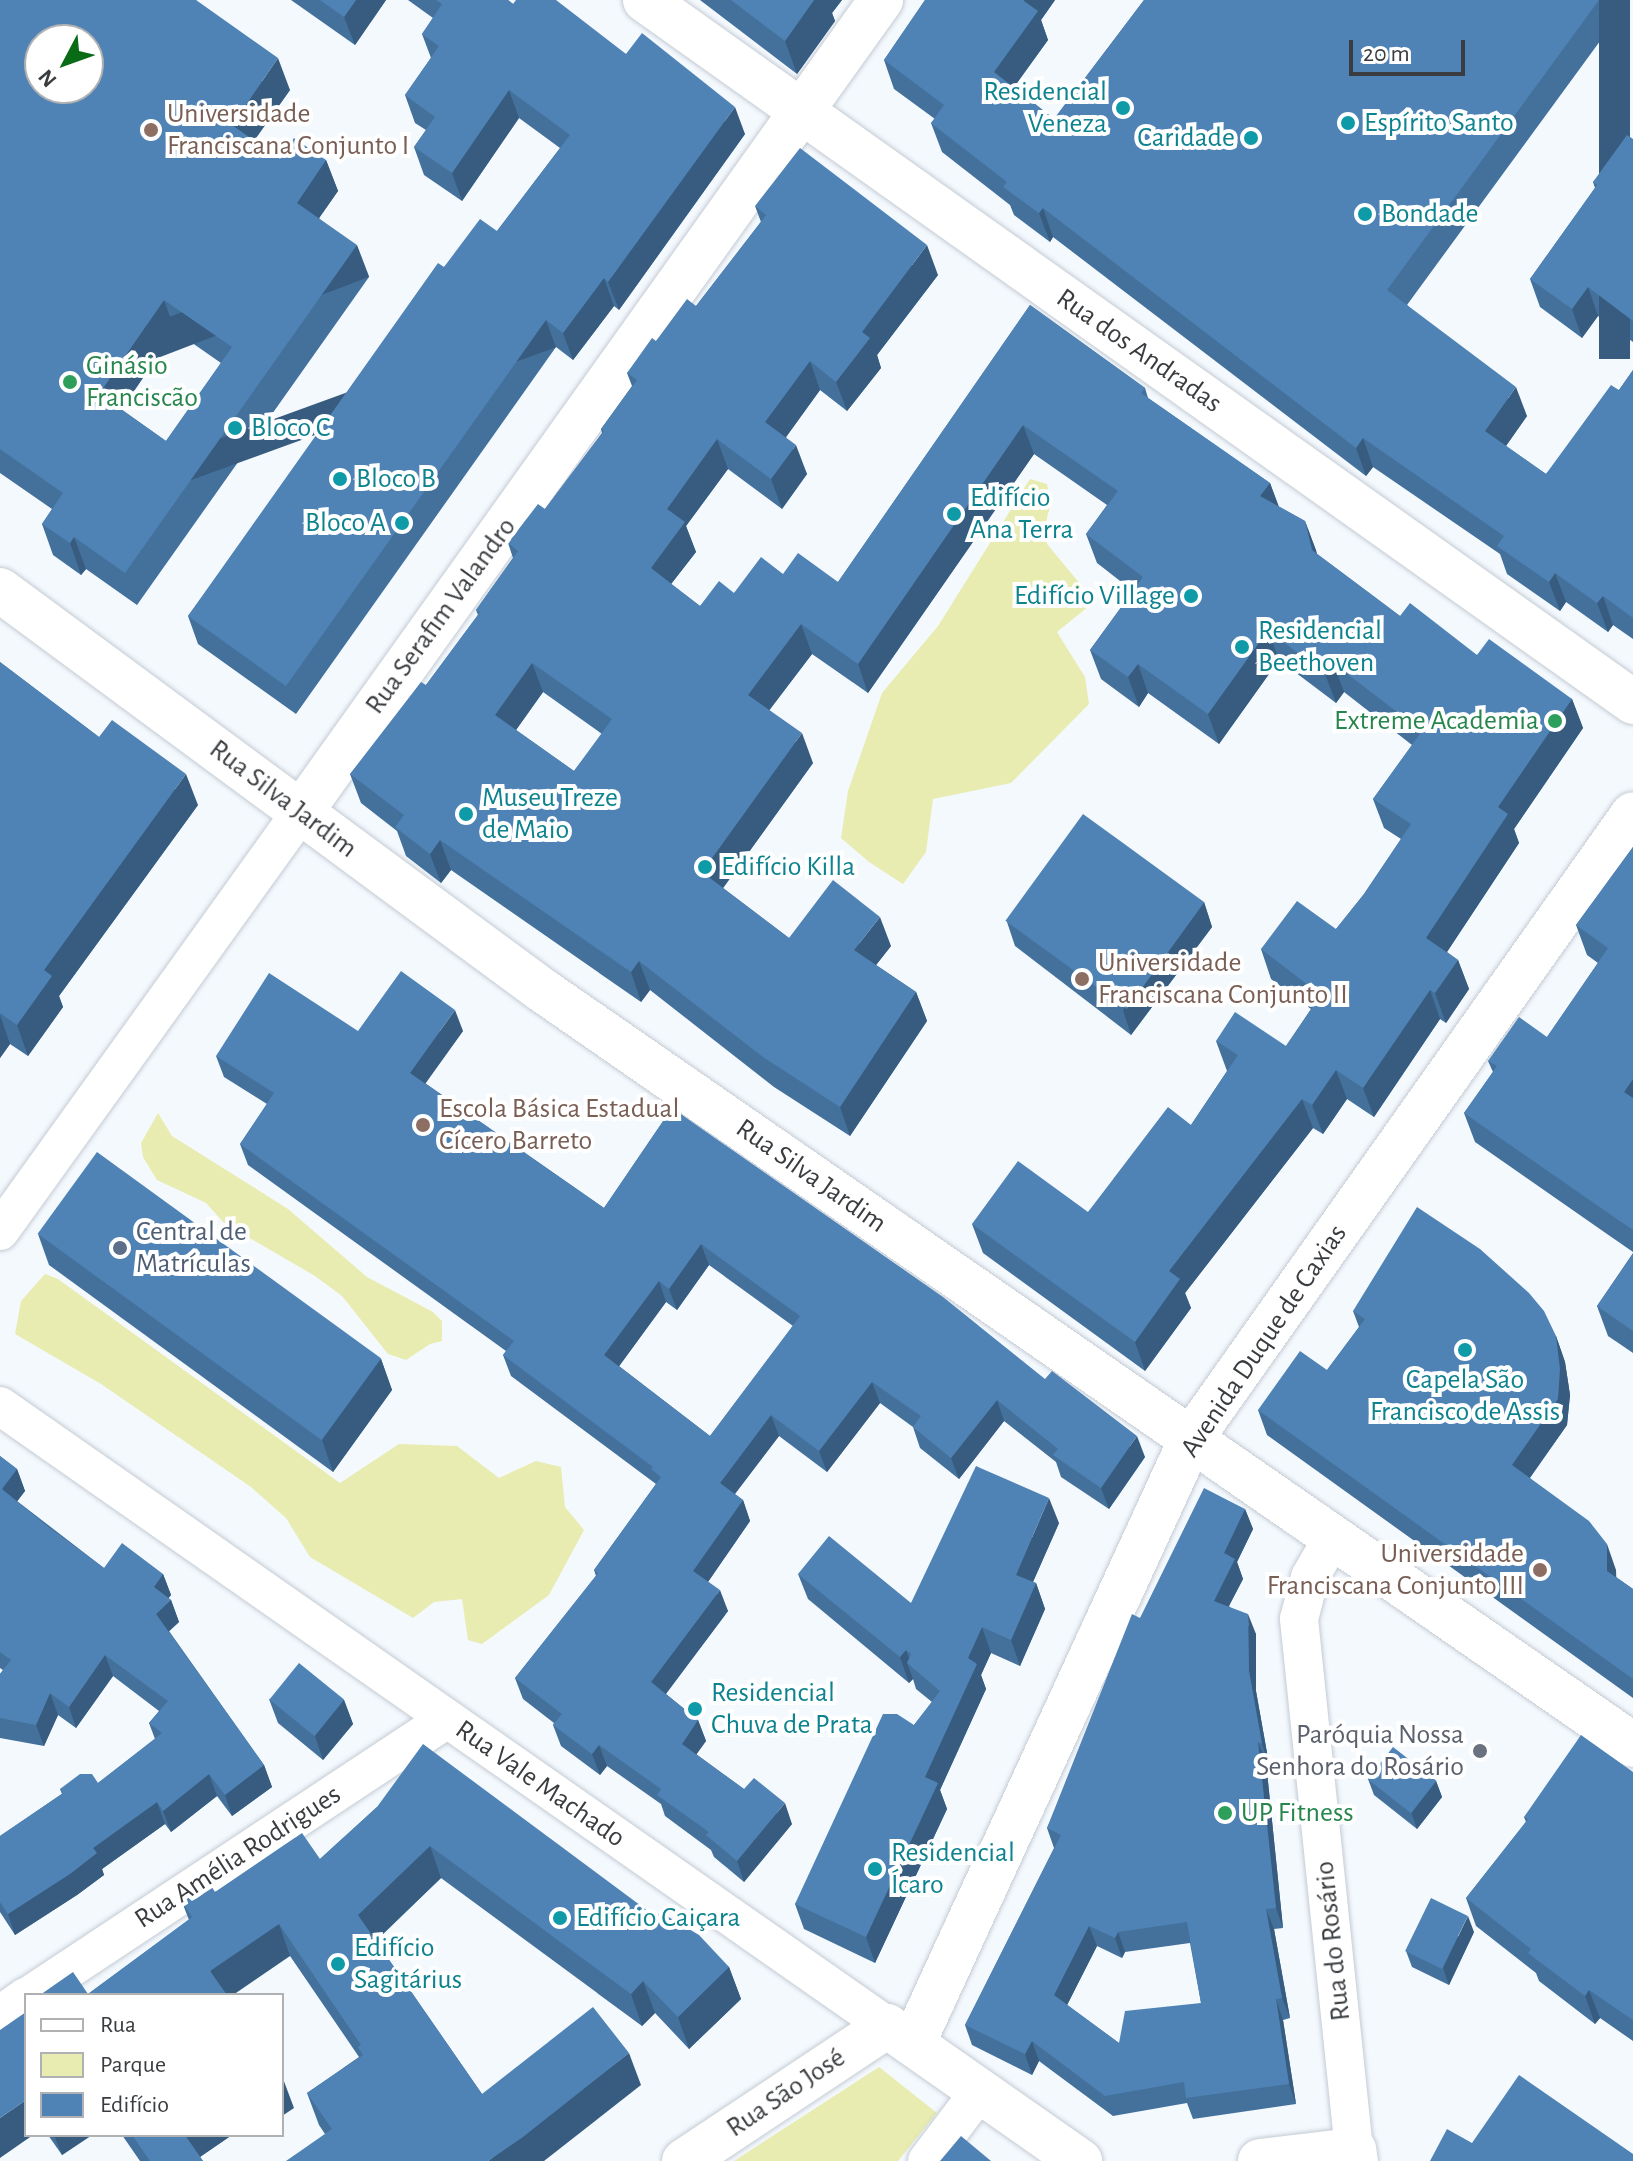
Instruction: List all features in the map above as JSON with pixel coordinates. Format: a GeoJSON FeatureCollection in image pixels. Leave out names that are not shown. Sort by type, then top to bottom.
{"type":"FeatureCollection","features":[{"type":"Feature","properties":{"kind":"street","name":"Rua dos Andradas"},"geometry":{"type":"LineString","coordinates":[[645,0],[1633,702]]}},
{"type":"Feature","properties":{"kind":"street","name":"Rua Serafim Valandro"},"geometry":{"type":"LineString","coordinates":[[0,1231],[881,0]]}},
{"type":"Feature","properties":{"kind":"street","name":"Rua Silva Jardim"},"geometry":{"type":"LineString","coordinates":[[0,590],[542,990],[1633,1745]]}},
{"type":"Feature","properties":{"kind":"street","name":"Avenida Duque de Caxias"},"geometry":{"type":"LineString","coordinates":[[900,2035],[1191,1439],[1633,814]]}},
{"type":"Feature","properties":{"kind":"street","name":"Rua Vale Machado"},"geometry":{"type":"LineString","coordinates":[[0,1406],[1080,2161]]}},
{"type":"Feature","properties":{"kind":"street","name":"Rua do Rosário"},"geometry":{"type":"LineString","coordinates":[[1333,1537],[1310,1577],[1299,1619],[1355,2155]]}},
{"type":"Feature","properties":{"kind":"street","name":"Rua Amélia Rodrigues"},"geometry":{"type":"LineString","coordinates":[[33,1993],[447,1719]]}},
{"type":"Feature","properties":{"kind":"street","name":"Rua Amélia Rodrigues"},"geometry":{"type":"LineString","coordinates":[[0,2015],[24,1999]]}},
{"type":"Feature","properties":{"kind":"street","name":"Rua São José"},"geometry":{"type":"LineString","coordinates":[[684,2161],[900,2035]]}},
{"type":"Feature","properties":{"kind":"street"},"geometry":{"type":"LineString","coordinates":[[927,2161],[980,2091]]}},
{"type":"Feature","properties":{"kind":"street"},"geometry":{"type":"LineString","coordinates":[[1260,2161],[1355,2155]]}},
{"type":"Feature","properties":{"kind":"green space"},"geometry":{"type":"Polygon","coordinates":[[[1030,479],[1047,484],[1051,504],[1047,517],[1047,544],[1081,585],[1089,606],[1057,632],[1085,677],[1089,704],[1011,783],[933,799],[926,852],[903,884],[869,862],[841,838],[848,791],[882,693],[938,626],[1030,479]]]}},
{"type":"Feature","properties":{"kind":"green space"},"geometry":{"type":"Polygon","coordinates":[[[158,1113],[172,1136],[288,1209],[367,1277],[433,1312],[442,1321],[442,1341],[430,1344],[406,1360],[388,1354],[342,1296],[315,1276],[224,1223],[206,1203],[157,1180],[143,1157],[141,1143],[158,1113]]]}},
{"type":"Feature","properties":{"kind":"green space"},"geometry":{"type":"Polygon","coordinates":[[[45,1274],[58,1279],[340,1483],[399,1444],[457,1446],[499,1478],[536,1461],[561,1467],[565,1507],[584,1530],[549,1595],[482,1644],[468,1640],[462,1599],[434,1602],[413,1618],[310,1557],[286,1518],[251,1487],[101,1384],[15,1334],[21,1301],[45,1274]]]}},
{"type":"Feature","properties":{"kind":"green space"},"geometry":{"type":"Polygon","coordinates":[[[879,2067],[937,2113],[898,2161],[734,2161],[879,2067]]]}},
{"type":"Feature","properties":{"kind":"building"},"geometry":{"type":"Polygon","coordinates":[[[0,0],[196,0],[278,58],[232,125],[280,159],[294,138],[326,160],[297,203],[357,245],[125,573],[74,537],[70,543],[42,524],[63,493],[0,449],[0,0]],[[164,300],[99,394],[166,441],[232,347],[164,300]]]}},
{"type":"Feature","properties":{"kind":"building"},"geometry":{"type":"Polygon","coordinates":[[[320,0],[356,0],[344,17],[320,0]]]}},
{"type":"Feature","properties":{"kind":"building"},"geometry":{"type":"Polygon","coordinates":[[[436,0],[508,0],[513,4],[516,0],[556,0],[626,54],[642,33],[735,107],[608,282],[604,278],[563,333],[546,320],[286,686],[188,616],[438,263],[444,267],[480,219],[497,231],[570,135],[509,90],[452,173],[414,147],[435,117],[405,95],[439,46],[422,34],[442,4],[436,0]]]}},
{"type":"Feature","properties":{"kind":"building"},"geometry":{"type":"Polygon","coordinates":[[[731,0],[814,0],[785,41],[731,0]]]}},
{"type":"Feature","properties":{"kind":"building"},"geometry":{"type":"Polygon","coordinates":[[[925,0],[1024,0],[1038,11],[994,72],[1054,119],[1144,0],[1599,0],[1387,290],[1516,387],[1485,431],[1546,474],[1611,385],[1619,390],[1633,370],[1633,618],[1603,596],[1597,603],[1555,573],[1549,582],[1497,546],[1504,536],[1363,438],[1356,448],[1043,208],[1039,213],[1003,187],[1007,182],[931,123],[944,105],[884,60],[925,0]]]}},
{"type":"Feature","properties":{"kind":"building"},"geometry":{"type":"Polygon","coordinates":[[[1627,135],[1633,139],[1633,321],[1588,287],[1572,309],[1530,279],[1597,185],[1593,182],[1627,135]]]}},
{"type":"Feature","properties":{"kind":"building"},"geometry":{"type":"Polygon","coordinates":[[[800,148],[927,245],[862,332],[870,338],[836,382],[810,361],[765,422],[796,445],[771,479],[717,439],[667,509],[685,522],[651,568],[700,606],[719,581],[734,593],[761,557],[783,574],[798,553],[838,582],[1030,305],[1145,388],[1141,393],[1270,483],[1260,496],[1305,521],[1312,550],[1400,616],[1410,603],[1477,655],[1489,639],[1572,699],[1498,807],[1508,814],[1426,938],[1458,960],[1435,993],[1430,990],[1363,1088],[1336,1070],[1312,1105],[1302,1099],[1169,1271],[1180,1279],[1135,1342],[972,1224],[1018,1161],[1088,1212],[1168,1107],[1191,1125],[1238,1055],[1216,1041],[1235,1012],[1286,1046],[1321,995],[1261,949],[1297,901],[1336,929],[1364,894],[1411,824],[1373,799],[1422,731],[1333,663],[1325,674],[1268,630],[1208,714],[1138,664],[1128,677],[1090,650],[1143,577],[1086,534],[1118,491],[1023,425],[858,664],[801,624],[748,695],[802,733],[702,872],[789,938],[833,880],[880,917],[854,950],[916,992],[840,1107],[763,1057],[639,961],[631,972],[440,840],[430,854],[395,827],[404,815],[350,774],[421,682],[426,685],[480,612],[476,610],[518,551],[508,543],[538,504],[545,509],[604,431],[601,429],[637,380],[627,373],[652,338],[656,341],[687,299],[696,306],[766,215],[755,206],[800,148]],[[532,663],[495,715],[574,771],[612,719],[532,663]]]}},
{"type":"Feature","properties":{"kind":"building"},"geometry":{"type":"Polygon","coordinates":[[[0,662],[99,737],[112,720],[186,774],[44,970],[52,976],[17,1025],[0,1013],[0,662]]]}},
{"type":"Feature","properties":{"kind":"building"},"geometry":{"type":"Polygon","coordinates":[[[1083,814],[1204,902],[1127,1009],[1005,921],[1083,814]]]}},
{"type":"Feature","properties":{"kind":"building"},"geometry":{"type":"Polygon","coordinates":[[[1633,847],[1633,1079],[1624,1092],[1633,1098],[1633,1230],[1464,1113],[1497,1066],[1488,1061],[1519,1017],[1547,1037],[1608,948],[1576,925],[1633,847]]]}},
{"type":"Feature","properties":{"kind":"building"},"geometry":{"type":"Polygon","coordinates":[[[401,971],[455,1010],[410,1073],[604,1208],[672,1108],[943,1297],[1045,1379],[1052,1371],[1137,1436],[1101,1488],[1053,1455],[1058,1449],[997,1400],[951,1458],[913,1427],[921,1416],[872,1382],[819,1451],[771,1415],[720,1483],[743,1500],[693,1571],[720,1590],[651,1682],[698,1720],[682,1744],[744,1789],[754,1778],[785,1803],[737,1861],[706,1835],[709,1832],[657,1795],[661,1789],[599,1745],[592,1754],[553,1725],[562,1714],[515,1678],[598,1573],[594,1570],[661,1477],[651,1469],[653,1467],[503,1355],[514,1341],[240,1144],[274,1093],[216,1056],[269,973],[358,1031],[401,971]],[[701,1244],[669,1289],[659,1281],[604,1355],[710,1436],[800,1316],[701,1244]]]}},
{"type":"Feature","properties":{"kind":"building"},"geometry":{"type":"Polygon","coordinates":[[[97,1152],[381,1358],[322,1440],[38,1234],[97,1152]]]}},
{"type":"Feature","properties":{"kind":"building","name":"Universidade Franciscana Conjunto III"},"geometry":{"type":"Polygon","coordinates":[[[1417,1207],[1480,1249],[1529,1293],[1544,1311],[1556,1336],[1560,1369],[1558,1399],[1512,1465],[1589,1521],[1607,1544],[1607,1571],[1633,1589],[1633,1679],[1258,1410],[1300,1351],[1327,1370],[1365,1319],[1353,1311],[1417,1207]]]}},
{"type":"Feature","properties":{"kind":"building"},"geometry":{"type":"Polygon","coordinates":[[[1633,1254],[1633,1331],[1597,1306],[1633,1254]]]}},
{"type":"Feature","properties":{"kind":"building"},"geometry":{"type":"Polygon","coordinates":[[[0,1456],[17,1469],[2,1489],[104,1568],[122,1543],[163,1574],[154,1587],[171,1600],[156,1614],[264,1765],[225,1795],[209,1774],[163,1811],[157,1802],[93,1848],[97,1853],[70,1874],[8,1914],[0,1902],[0,1836],[63,1793],[60,1789],[80,1774],[92,1774],[98,1783],[162,1733],[149,1723],[168,1701],[105,1655],[69,1707],[50,1693],[36,1725],[0,1718],[0,1674],[11,1660],[0,1652],[0,1456]]]}},
{"type":"Feature","properties":{"kind":"building"},"geometry":{"type":"Polygon","coordinates":[[[976,1466],[1049,1498],[1016,1575],[1036,1583],[1011,1640],[982,1627],[968,1658],[977,1664],[925,1777],[938,1783],[866,1937],[795,1904],[883,1714],[897,1714],[914,1725],[940,1691],[907,1663],[911,1654],[906,1650],[900,1657],[798,1574],[829,1536],[911,1603],[976,1466]]]}},
{"type":"Feature","properties":{"kind":"building"},"geometry":{"type":"Polygon","coordinates":[[[1204,1488],[1245,1509],[1224,1553],[1235,1559],[1214,1601],[1248,1614],[1249,1671],[1262,1744],[1258,1742],[1276,1908],[1266,1909],[1282,1998],[1276,1999],[1289,2084],[1186,2098],[1184,2082],[1105,2096],[1032,2041],[1025,2054],[965,2025],[1061,1835],[1047,1828],[1132,1614],[1140,1618],[1204,1488]],[[1187,1922],[1118,1932],[1115,1938],[1089,1926],[1054,1995],[1119,2043],[1125,2011],[1201,2003],[1187,1922]]]}},
{"type":"Feature","properties":{"kind":"building"},"geometry":{"type":"Polygon","coordinates":[[[299,1663],[344,1700],[314,1736],[269,1700],[299,1663]]]}},
{"type":"Feature","properties":{"kind":"building"},"geometry":{"type":"Polygon","coordinates":[[[1581,1735],[1633,1772],[1633,2020],[1589,1990],[1585,1996],[1528,1953],[1531,1949],[1466,1898],[1528,1819],[1524,1817],[1581,1735]]]}},
{"type":"Feature","properties":{"kind":"building"},"geometry":{"type":"Polygon","coordinates":[[[423,1744],[656,1917],[660,1912],[699,1935],[729,1967],[678,2017],[643,1981],[631,1994],[430,1846],[358,1915],[482,2094],[593,2007],[629,2053],[488,2161],[286,2161],[332,2129],[307,2093],[363,2055],[358,2047],[361,2045],[279,1924],[210,1971],[226,1993],[89,1993],[192,1917],[182,1902],[210,1884],[215,1892],[302,1833],[320,1859],[377,1807],[423,1744]]]}},
{"type":"Feature","properties":{"kind":"building"},"geometry":{"type":"Polygon","coordinates":[[[1393,1747],[1436,1781],[1411,1813],[1368,1779],[1393,1747]]]}},
{"type":"Feature","properties":{"kind":"building"},"geometry":{"type":"Polygon","coordinates":[[[1431,1898],[1468,1916],[1442,1969],[1405,1951],[1431,1898]]]}},
{"type":"Feature","properties":{"kind":"building"},"geometry":{"type":"Polygon","coordinates":[[[73,1972],[87,1993],[43,1993],[73,1972]]]}},
{"type":"Feature","properties":{"kind":"building"},"geometry":{"type":"Polygon","coordinates":[[[24,2013],[24,2101],[0,2118],[0,2030],[24,2013]]]}},
{"type":"Feature","properties":{"kind":"building"},"geometry":{"type":"Polygon","coordinates":[[[1519,2075],[1633,2154],[1633,2161],[1430,2161],[1447,2129],[1472,2143],[1519,2075]]]}},
{"type":"Feature","properties":{"kind":"building"},"geometry":{"type":"Polygon","coordinates":[[[961,2136],[991,2161],[940,2161],[961,2136]]]}},
{"type":"Feature","properties":{"kind":"building"},"geometry":{"type":"Polygon","coordinates":[[[133,2137],[186,2137],[203,2161],[150,2161],[133,2137]]]}},
{"type":"Feature","properties":{"kind":"place","name":"Residencial Veneza"},"geometry":{"type":"Point","coordinates":[1123,108]}},
{"type":"Feature","properties":{"kind":"place","name":"Espírito Santo"},"geometry":{"type":"Point","coordinates":[1348,123]}},
{"type":"Feature","properties":{"kind":"place","name":"Universidade Franciscana Conjunto I"},"geometry":{"type":"Point","coordinates":[151,130]}},
{"type":"Feature","properties":{"kind":"place","name":"Caridade"},"geometry":{"type":"Point","coordinates":[1251,138]}},
{"type":"Feature","properties":{"kind":"place","name":"Bondade"},"geometry":{"type":"Point","coordinates":[1365,214]}},
{"type":"Feature","properties":{"kind":"place","name":"Ginásio Franciscão"},"geometry":{"type":"Point","coordinates":[70,382]}},
{"type":"Feature","properties":{"kind":"place","name":"Bloco C"},"geometry":{"type":"Point","coordinates":[235,428]}},
{"type":"Feature","properties":{"kind":"place","name":"Bloco B"},"geometry":{"type":"Point","coordinates":[340,479]}},
{"type":"Feature","properties":{"kind":"place","name":"Edifício Ana Terra"},"geometry":{"type":"Point","coordinates":[954,514]}},
{"type":"Feature","properties":{"kind":"place","name":"Bloco A"},"geometry":{"type":"Point","coordinates":[402,523]}},
{"type":"Feature","properties":{"kind":"place","name":"Edifício Village"},"geometry":{"type":"Point","coordinates":[1191,596]}},
{"type":"Feature","properties":{"kind":"place","name":"Residencial Beethoven"},"geometry":{"type":"Point","coordinates":[1242,647]}},
{"type":"Feature","properties":{"kind":"place","name":"Extreme Academia"},"geometry":{"type":"Point","coordinates":[1555,721]}},
{"type":"Feature","properties":{"kind":"place","name":"Museu Treze de Maio"},"geometry":{"type":"Point","coordinates":[466,814]}},
{"type":"Feature","properties":{"kind":"place","name":"Edifício Killa"},"geometry":{"type":"Point","coordinates":[705,867]}},
{"type":"Feature","properties":{"kind":"place","name":"Universidade Franciscana Conjunto II"},"geometry":{"type":"Point","coordinates":[1082,979]}},
{"type":"Feature","properties":{"kind":"place","name":"Escola Básica Estadual Cícero Barreto"},"geometry":{"type":"Point","coordinates":[423,1125]}},
{"type":"Feature","properties":{"kind":"place","name":"Central de Matrículas"},"geometry":{"type":"Point","coordinates":[120,1248]}},
{"type":"Feature","properties":{"kind":"place","name":"Capela São Francisco de Assis"},"geometry":{"type":"Point","coordinates":[1465,1350]}},
{"type":"Feature","properties":{"kind":"place","name":"Universidade Franciscana Conjunto III"},"geometry":{"type":"Point","coordinates":[1540,1570]}},
{"type":"Feature","properties":{"kind":"place","name":"Residencial Chuva de Prata"},"geometry":{"type":"Point","coordinates":[695,1709]}},
{"type":"Feature","properties":{"kind":"place","name":"Paróquia Nossa Senhora do Rosário"},"geometry":{"type":"Point","coordinates":[1480,1751]}},
{"type":"Feature","properties":{"kind":"place","name":"UP Fitness"},"geometry":{"type":"Point","coordinates":[1225,1813]}},
{"type":"Feature","properties":{"kind":"place","name":"Residencial Ícaro"},"geometry":{"type":"Point","coordinates":[875,1869]}},
{"type":"Feature","properties":{"kind":"place","name":"Edifício Caiçara"},"geometry":{"type":"Point","coordinates":[560,1918]}},
{"type":"Feature","properties":{"kind":"place","name":"Edifício Sagitárius"},"geometry":{"type":"Point","coordinates":[338,1964]}}]}
